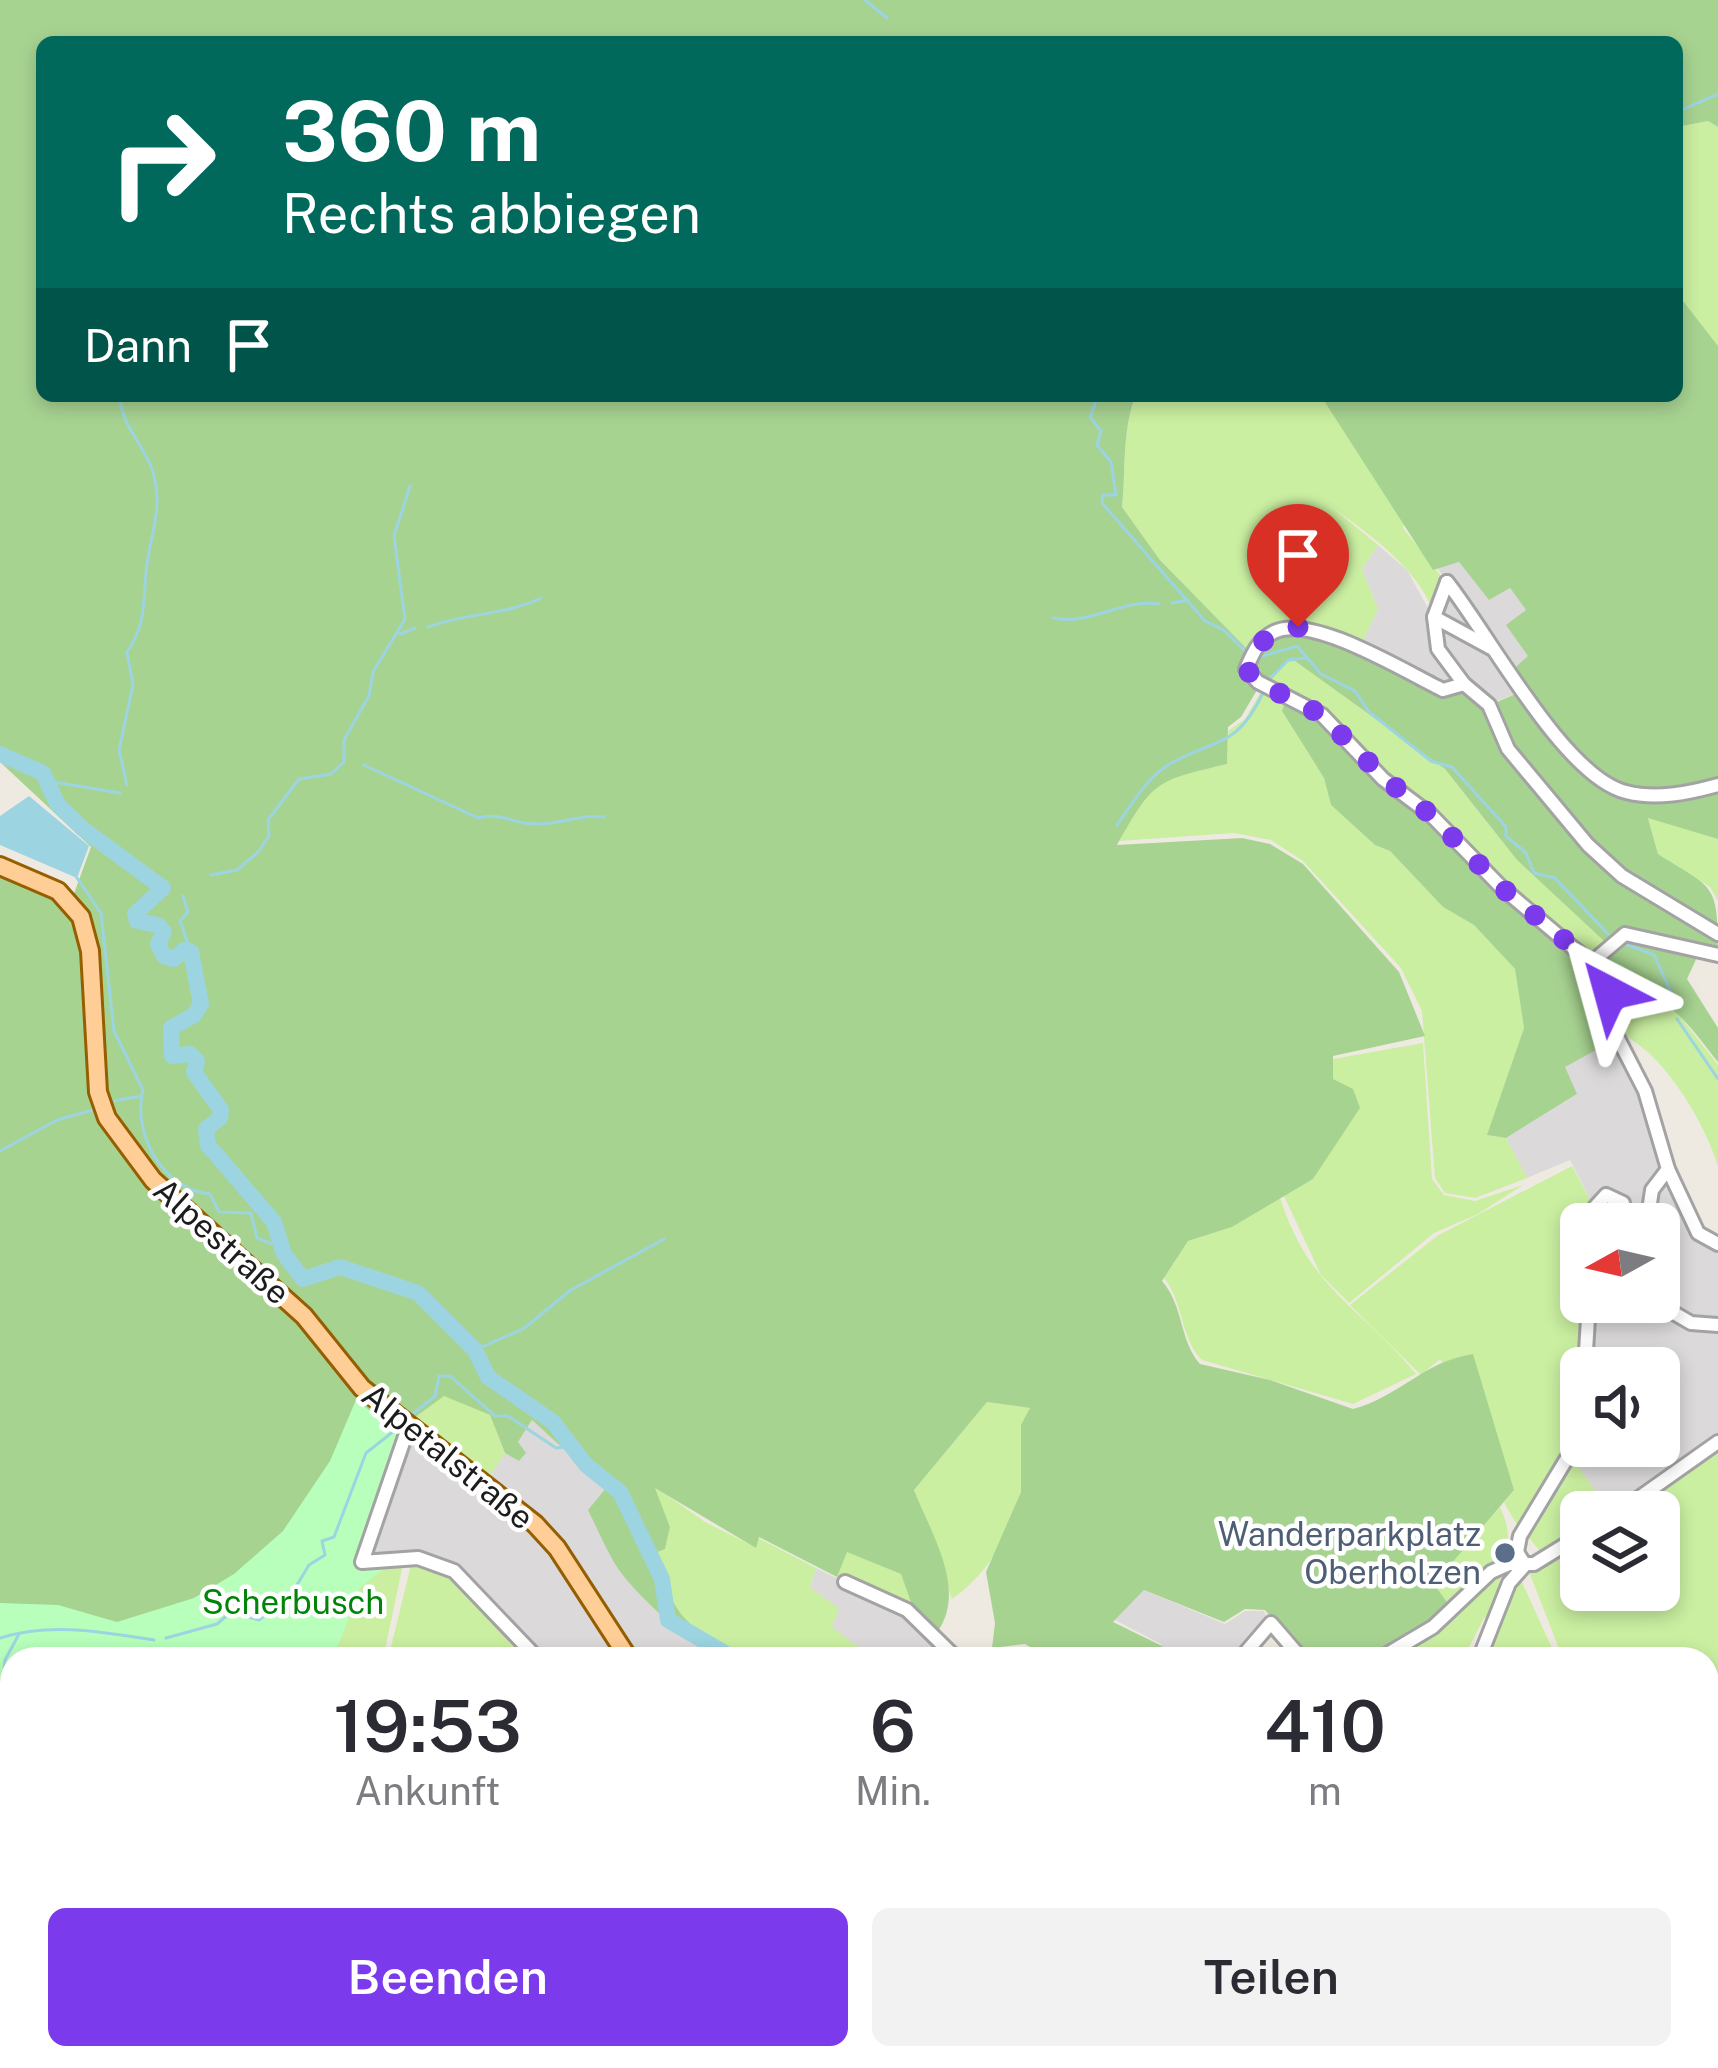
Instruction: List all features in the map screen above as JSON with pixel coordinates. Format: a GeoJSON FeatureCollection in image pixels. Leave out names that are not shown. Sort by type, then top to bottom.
{"type":"FeatureCollection","features":[{"type":"Feature","properties":{"kind":"main road","name":"Alpestraße"},"geometry":{"type":"LineString","coordinates":[[0,866],[58,891],[82,917],[90,952],[98,1092],[107,1118],[153,1180],[304,1316]]}},
{"type":"Feature","properties":{"kind":"main road","name":"Alpetalstraße"},"geometry":{"type":"LineString","coordinates":[[304,1316],[351,1376],[408,1428],[535,1524],[557,1549],[621,1647]]}},
{"type":"Feature","properties":{"kind":"street"},"geometry":{"type":"LineString","coordinates":[[1718,785],[1654,796],[1622,792],[1560,742],[1447,582],[1434,617],[1438,649],[1462,687],[1489,705],[1508,749],[1588,845],[1649,894],[1718,934]]}},
{"type":"Feature","properties":{"kind":"street"},"geometry":{"type":"LineString","coordinates":[[1434,617],[1492,648]]}},
{"type":"Feature","properties":{"kind":"street"},"geometry":{"type":"LineString","coordinates":[[1462,687],[1443,690],[1341,640],[1298,627],[1277,629],[1258,643],[1246,669],[1258,682],[1322,715],[1501,887],[1591,962],[1610,993],[1607,1017],[1645,1091],[1668,1169],[1698,1233],[1718,1244]]}},
{"type":"Feature","properties":{"kind":"street"},"geometry":{"type":"LineString","coordinates":[[1591,962],[1625,934],[1718,955]]}},
{"type":"Feature","properties":{"kind":"street"},"geometry":{"type":"LineString","coordinates":[[1650,1203],[1652,1190],[1668,1169]]}},
{"type":"Feature","properties":{"kind":"street"},"geometry":{"type":"LineString","coordinates":[[1680,1317],[1691,1323],[1718,1325]]}},
{"type":"Feature","properties":{"kind":"street"},"geometry":{"type":"LineString","coordinates":[[408,1428],[362,1562],[418,1558],[454,1571],[527,1647]]}},
{"type":"Feature","properties":{"kind":"street"},"geometry":{"type":"LineString","coordinates":[[1649,1491],[1718,1442]]}},
{"type":"Feature","properties":{"kind":"street"},"geometry":{"type":"LineString","coordinates":[[1525,1565],[1517,1552],[1520,1536],[1562,1467]]}},
{"type":"Feature","properties":{"kind":"street"},"geometry":{"type":"LineString","coordinates":[[1484,1647],[1509,1583],[1525,1565],[1560,1546]]}},
{"type":"Feature","properties":{"kind":"street"},"geometry":{"type":"LineString","coordinates":[[1399,1647],[1433,1627],[1491,1572],[1509,1564],[1525,1565]]}},
{"type":"Feature","properties":{"kind":"street"},"geometry":{"type":"LineString","coordinates":[[845,1582],[907,1610],[945,1647]]}},
{"type":"Feature","properties":{"kind":"street"},"geometry":{"type":"LineString","coordinates":[[1247,1647],[1271,1623],[1292,1647]]}},
{"type":"Feature","properties":{"kind":"shaded area"},"geometry":{"type":"Polygon","coordinates":[[[1378,545],[1407,570],[1434,619],[1448,582],[1437,568],[1459,562],[1489,599],[1510,588],[1527,611],[1528,657],[1509,672],[1523,691],[1489,704],[1461,679],[1451,688],[1360,647],[1378,609],[1362,569],[1378,545]]]}},
{"type":"Feature","properties":{"kind":"shaded area"},"geometry":{"type":"Polygon","coordinates":[[[1616,1039],[1697,1236],[1718,1247],[1718,1440],[1680,1465],[1680,1347],[1588,1347],[1590,1323],[1680,1323],[1680,1203],[1592,1203],[1570,1160],[1527,1178],[1506,1138],[1576,1095],[1564,1067],[1616,1039]]]}},
{"type":"Feature","properties":{"kind":"shaded area"},"geometry":{"type":"Polygon","coordinates":[[[532,1420],[607,1489],[699,1647],[528,1647],[435,1559],[366,1562],[408,1433],[483,1487],[505,1453],[519,1460],[525,1453],[518,1442],[532,1420]]]}},
{"type":"Feature","properties":{"kind":"shaded area"},"geometry":{"type":"Polygon","coordinates":[[[1578,1467],[1678,1467],[1642,1491],[1595,1491],[1578,1467]]]}},
{"type":"Feature","properties":{"kind":"shaded area"},"geometry":{"type":"Polygon","coordinates":[[[816,1568],[906,1612],[942,1647],[858,1647],[831,1627],[810,1589],[816,1568]]]}},
{"type":"Feature","properties":{"kind":"shaded area"},"geometry":{"type":"Polygon","coordinates":[[[1144,1590],[1225,1624],[1245,1611],[1264,1611],[1269,1623],[1256,1633],[1264,1647],[1161,1647],[1115,1620],[1144,1590]]]}},
{"type":"Feature","properties":{"kind":"green space"},"geometry":{"type":"Polygon","coordinates":[[[0,0],[1718,0],[1718,127],[1708,121],[1683,126],[1683,36],[36,36],[36,402],[1133,402],[1122,507],[1160,560],[1251,653],[1244,669],[1260,685],[1241,717],[1228,727],[1227,764],[1159,786],[1117,845],[1242,838],[1270,844],[1303,864],[1399,972],[1425,1036],[1333,1056],[1333,1079],[1353,1089],[1360,1108],[1313,1179],[1232,1227],[1188,1241],[1162,1281],[1200,1364],[1270,1380],[1353,1409],[1440,1364],[1473,1354],[1514,1490],[1434,1584],[1451,1608],[1393,1647],[1294,1647],[1265,1610],[1245,1609],[1224,1622],[1144,1590],[1113,1622],[1162,1647],[992,1647],[995,1623],[986,1572],[1021,1492],[1021,1425],[1030,1408],[987,1402],[914,1490],[948,1579],[946,1614],[938,1631],[914,1611],[901,1574],[847,1552],[837,1577],[759,1537],[756,1548],[655,1488],[670,1527],[665,1549],[655,1553],[675,1605],[722,1647],[705,1647],[657,1611],[619,1570],[588,1510],[606,1488],[532,1420],[518,1442],[526,1453],[519,1461],[505,1453],[490,1415],[444,1396],[407,1423],[154,1178],[109,1118],[102,1093],[94,951],[72,899],[91,847],[0,762],[0,0]]]}},
{"type":"Feature","properties":{"kind":"green space"},"geometry":{"type":"Polygon","coordinates":[[[1708,121],[1718,127],[1718,346],[1683,301],[1683,126],[1708,121]]]}},
{"type":"Feature","properties":{"kind":"green space"},"geometry":{"type":"Polygon","coordinates":[[[1683,301],[1718,346],[1718,839],[1648,818],[1658,854],[1701,882],[1714,899],[1718,950],[1625,933],[1605,942],[1517,860],[1445,769],[1295,661],[1286,662],[1264,682],[1248,669],[1269,641],[1294,632],[1321,635],[1442,691],[1470,692],[1487,706],[1523,691],[1511,671],[1528,656],[1506,625],[1526,610],[1510,588],[1489,600],[1459,562],[1433,570],[1325,402],[1683,402],[1683,301]]]}},
{"type":"Feature","properties":{"kind":"green space"},"geometry":{"type":"Polygon","coordinates":[[[1134,402],[1325,402],[1405,520],[1403,528],[1445,581],[1434,612],[1402,565],[1374,538],[1327,503],[1378,545],[1362,569],[1378,609],[1360,647],[1251,653],[1160,560],[1122,507],[1134,402]]]}},
{"type":"Feature","properties":{"kind":"green space"},"geometry":{"type":"Polygon","coordinates":[[[1295,661],[1445,769],[1517,860],[1605,942],[1590,956],[1264,682],[1286,662],[1295,661]]]}},
{"type":"Feature","properties":{"kind":"green space"},"geometry":{"type":"Polygon","coordinates":[[[1263,688],[1287,695],[1282,711],[1324,778],[1331,805],[1375,845],[1390,851],[1443,907],[1474,925],[1515,969],[1524,1028],[1488,1135],[1506,1138],[1527,1178],[1475,1198],[1445,1193],[1435,1178],[1422,1011],[1401,968],[1303,861],[1271,840],[1234,833],[1119,841],[1160,785],[1227,764],[1228,731],[1245,719],[1263,688]]]}},
{"type":"Feature","properties":{"kind":"green space"},"geometry":{"type":"Polygon","coordinates":[[[1287,695],[1307,705],[1589,964],[1607,993],[1616,1039],[1565,1067],[1577,1094],[1506,1138],[1487,1135],[1524,1028],[1515,969],[1474,925],[1443,907],[1390,851],[1375,845],[1331,805],[1324,778],[1282,711],[1287,695]]]}},
{"type":"Feature","properties":{"kind":"green space"},"geometry":{"type":"Polygon","coordinates":[[[1648,817],[1718,839],[1718,901],[1710,887],[1658,854],[1648,817]]]}},
{"type":"Feature","properties":{"kind":"green space"},"geometry":{"type":"Polygon","coordinates":[[[0,869],[40,884],[79,918],[104,1122],[402,1430],[376,1517],[292,1610],[0,1631],[0,869]]]}},
{"type":"Feature","properties":{"kind":"green space"},"geometry":{"type":"Polygon","coordinates":[[[1626,937],[1698,955],[1687,979],[1718,1028],[1718,1062],[1685,1021],[1659,1000],[1628,989],[1610,990],[1593,962],[1626,937]]]}},
{"type":"Feature","properties":{"kind":"green space"},"geometry":{"type":"Polygon","coordinates":[[[1626,991],[1673,1007],[1718,1065],[1718,1166],[1675,1084],[1618,1027],[1611,996],[1626,991]]]}},
{"type":"Feature","properties":{"kind":"green space"},"geometry":{"type":"Polygon","coordinates":[[[1423,1043],[1432,1179],[1444,1195],[1475,1201],[1523,1185],[1478,1214],[1434,1233],[1349,1303],[1321,1275],[1284,1196],[1313,1179],[1333,1059],[1423,1043]]]}},
{"type":"Feature","properties":{"kind":"green space"},"geometry":{"type":"Polygon","coordinates":[[[1572,1166],[1592,1203],[1560,1203],[1560,1323],[1586,1323],[1585,1347],[1560,1347],[1560,1459],[1518,1526],[1504,1503],[1514,1490],[1440,1359],[1421,1375],[1350,1305],[1437,1236],[1572,1166]]]}},
{"type":"Feature","properties":{"kind":"green space"},"geometry":{"type":"Polygon","coordinates":[[[1280,1198],[1292,1229],[1321,1276],[1416,1374],[1353,1404],[1202,1360],[1195,1351],[1164,1278],[1188,1241],[1232,1227],[1280,1198]]]}},
{"type":"Feature","properties":{"kind":"green space"},"geometry":{"type":"Polygon","coordinates":[[[443,1395],[490,1415],[505,1453],[486,1482],[407,1423],[443,1395]]]}},
{"type":"Feature","properties":{"kind":"green space","name":"Scherbusch"},"geometry":{"type":"Polygon","coordinates":[[[356,1400],[398,1432],[361,1551],[373,1568],[390,1563],[360,1588],[338,1647],[0,1647],[0,1603],[58,1605],[117,1622],[194,1598],[234,1574],[283,1531],[330,1461],[356,1400]]]}},
{"type":"Feature","properties":{"kind":"green space"},"geometry":{"type":"Polygon","coordinates":[[[987,1402],[1031,1408],[1022,1439],[1021,1490],[997,1552],[952,1599],[914,1490],[987,1402]]]}},
{"type":"Feature","properties":{"kind":"green space"},"geometry":{"type":"Polygon","coordinates":[[[1718,1448],[1718,1647],[1558,1647],[1528,1569],[1560,1550],[1560,1611],[1680,1611],[1680,1491],[1654,1491],[1718,1448]]]}},
{"type":"Feature","properties":{"kind":"green space"},"geometry":{"type":"Polygon","coordinates":[[[1566,1467],[1578,1467],[1595,1491],[1560,1491],[1560,1543],[1542,1554],[1525,1533],[1566,1467]]]}},
{"type":"Feature","properties":{"kind":"green space"},"geometry":{"type":"Polygon","coordinates":[[[654,1486],[705,1522],[755,1547],[758,1538],[816,1568],[810,1588],[839,1608],[832,1627],[858,1647],[719,1647],[706,1640],[686,1621],[669,1593],[655,1553],[665,1549],[670,1527],[654,1486]]]}},
{"type":"Feature","properties":{"kind":"green space"},"geometry":{"type":"Polygon","coordinates":[[[1500,1507],[1507,1525],[1505,1552],[1489,1574],[1451,1608],[1433,1584],[1500,1507]]]}},
{"type":"Feature","properties":{"kind":"green space"},"geometry":{"type":"Polygon","coordinates":[[[847,1551],[901,1574],[914,1611],[837,1577],[847,1551]]]}},
{"type":"Feature","properties":{"kind":"green space"},"geometry":{"type":"Polygon","coordinates":[[[412,1561],[451,1573],[523,1647],[391,1647],[412,1561]]]}},
{"type":"Feature","properties":{"kind":"green space"},"geometry":{"type":"Polygon","coordinates":[[[391,1562],[402,1569],[386,1647],[332,1647],[348,1601],[376,1569],[391,1562]]]}},
{"type":"Feature","properties":{"kind":"green space"},"geometry":{"type":"Polygon","coordinates":[[[1502,1572],[1489,1619],[1484,1618],[1469,1647],[1402,1647],[1502,1572]]]}},
{"type":"Feature","properties":{"kind":"green space"},"geometry":{"type":"Polygon","coordinates":[[[1520,1578],[1552,1647],[1488,1647],[1511,1585],[1520,1578]]]}},
{"type":"Feature","properties":{"kind":"water"},"geometry":{"type":"Polygon","coordinates":[[[29,796],[89,846],[77,878],[0,845],[0,816],[29,796]]]}},
{"type":"Feature","properties":{"kind":"waterway"},"geometry":{"type":"LineString","coordinates":[[865,0],[887,18]]}},
{"type":"Feature","properties":{"kind":"waterway"},"geometry":{"type":"LineString","coordinates":[[1683,109],[1718,94]]}},
{"type":"Feature","properties":{"kind":"waterway"},"geometry":{"type":"LineString","coordinates":[[121,402],[153,472],[157,499],[142,614],[127,652],[133,685],[119,750],[127,785]]}},
{"type":"Feature","properties":{"kind":"waterway"},"geometry":{"type":"LineString","coordinates":[[1096,402],[1090,417],[1101,431],[1097,445],[1111,462],[1116,495],[1103,495],[1102,503],[1205,621],[1224,630],[1246,652]]}},
{"type":"Feature","properties":{"kind":"waterway"},"geometry":{"type":"LineString","coordinates":[[211,875],[237,870],[258,852],[269,836],[268,820],[299,779],[331,774],[344,762],[344,740],[369,696],[373,672],[405,619],[394,536],[410,486]]}},
{"type":"Feature","properties":{"kind":"waterway"},"geometry":{"type":"LineString","coordinates":[[428,627],[541,598]]}},
{"type":"Feature","properties":{"kind":"waterway"},"geometry":{"type":"LineString","coordinates":[[1172,603],[1188,600]]}},
{"type":"Feature","properties":{"kind":"waterway"},"geometry":{"type":"LineString","coordinates":[[1053,618],[1159,604]]}},
{"type":"Feature","properties":{"kind":"waterway"},"geometry":{"type":"LineString","coordinates":[[400,634],[415,628]]}},
{"type":"Feature","properties":{"kind":"waterway"},"geometry":{"type":"LineString","coordinates":[[1259,657],[1297,646],[1321,674],[1355,691],[1369,712],[1431,761],[1452,767],[1506,827],[1506,836],[1526,853],[1534,873],[1555,878],[1608,934]]}},
{"type":"Feature","properties":{"kind":"waterway"},"geometry":{"type":"LineString","coordinates":[[1268,681],[1288,660],[1305,658]]}},
{"type":"Feature","properties":{"kind":"waterway"},"geometry":{"type":"LineString","coordinates":[[1117,825],[1157,773],[1236,731],[1263,693]]}},
{"type":"Feature","properties":{"kind":"waterway"},"geometry":{"type":"LineString","coordinates":[[0,754],[43,773],[58,805],[83,829],[163,888],[135,914],[137,921],[158,925],[164,932],[158,944],[164,956],[174,959],[184,950],[191,952],[201,1004],[194,1015],[171,1028],[172,1056],[190,1054],[197,1061],[194,1072],[221,1110],[220,1118],[206,1129],[208,1145],[274,1222],[284,1254],[303,1279],[340,1267],[418,1293],[475,1350],[488,1377],[553,1422],[586,1465],[620,1492],[662,1579],[668,1620],[714,1647]]}},
{"type":"Feature","properties":{"kind":"waterway"},"geometry":{"type":"LineString","coordinates":[[364,765],[478,818],[494,816],[536,824],[604,817]]}},
{"type":"Feature","properties":{"kind":"waterway"},"geometry":{"type":"LineString","coordinates":[[48,781],[120,793]]}},
{"type":"Feature","properties":{"kind":"waterway"},"geometry":{"type":"LineString","coordinates":[[77,878],[101,913],[114,1031],[143,1090],[142,1123],[154,1156],[178,1182],[210,1194],[219,1212],[251,1213],[257,1238],[283,1248]]}},
{"type":"Feature","properties":{"kind":"waterway"},"geometry":{"type":"LineString","coordinates":[[183,896],[188,912],[180,921],[191,952]]}},
{"type":"Feature","properties":{"kind":"waterway"},"geometry":{"type":"LineString","coordinates":[[1625,944],[1654,955],[1675,1001]]}},
{"type":"Feature","properties":{"kind":"waterway"},"geometry":{"type":"LineString","coordinates":[[1677,1019],[1718,1079]]}},
{"type":"Feature","properties":{"kind":"waterway"},"geometry":{"type":"LineString","coordinates":[[114,1101],[141,1096]]}},
{"type":"Feature","properties":{"kind":"waterway"},"geometry":{"type":"LineString","coordinates":[[0,1151],[57,1120],[93,1110]]}},
{"type":"Feature","properties":{"kind":"waterway"},"geometry":{"type":"LineString","coordinates":[[475,1350],[523,1329],[571,1290],[664,1239]]}},
{"type":"Feature","properties":{"kind":"waterway"},"geometry":{"type":"LineString","coordinates":[[408,1418],[435,1396],[439,1376],[450,1376],[495,1416],[508,1416],[556,1448],[571,1446]]}},
{"type":"Feature","properties":{"kind":"waterway"},"geometry":{"type":"LineString","coordinates":[[166,1638],[217,1624],[231,1612],[259,1620],[292,1593],[309,1565],[325,1555],[322,1541],[334,1537],[366,1453],[394,1431]]}},
{"type":"Feature","properties":{"kind":"waterway"},"geometry":{"type":"LineString","coordinates":[[0,1638],[58,1629],[154,1640]]}},
{"type":"Feature","properties":{"kind":"waterway"},"geometry":{"type":"LineString","coordinates":[[12,1647],[19,1634]]}},
{"type":"Feature","properties":{"kind":"waterway"},"geometry":{"type":"LineString","coordinates":[[0,1757],[0,1788]]}},
{"type":"Feature","properties":{"kind":"place","name":"Wanderparkplatz Oberholzen"},"geometry":{"type":"Point","coordinates":[1505,1553]}},
{"type":"Feature","properties":{"kind":"route"},"geometry":{"type":"LineString","coordinates":[[1298,627],[1277,629],[1258,643],[1246,669],[1258,682],[1322,715],[1501,887],[1591,962],[1610,993]]}}]}
